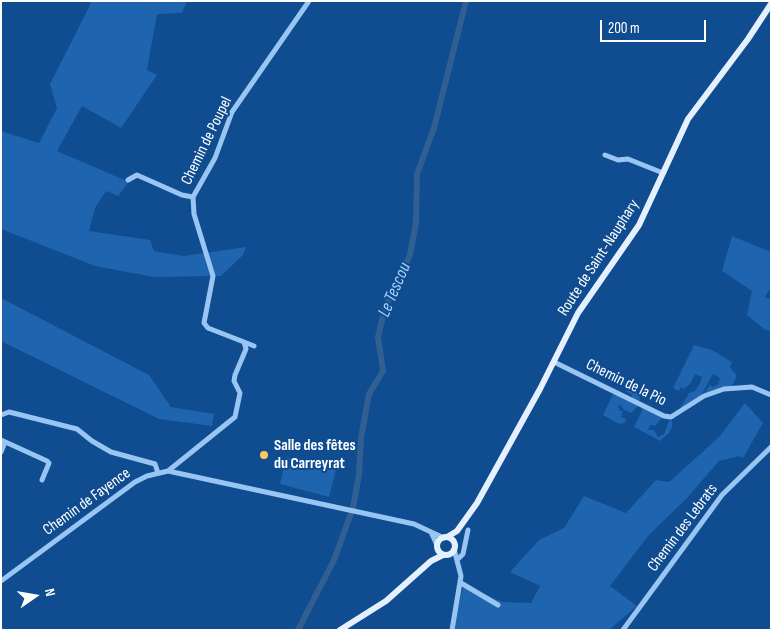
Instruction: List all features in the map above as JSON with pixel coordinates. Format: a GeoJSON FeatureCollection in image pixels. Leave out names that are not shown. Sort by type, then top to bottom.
{"type":"FeatureCollection","features":[{"type":"Feature","properties":{"kind":"main road","name":"Route de Saint-Nauphary"},"geometry":{"type":"LineString","coordinates":[[450,550],[457,531],[477,504],[554,362],[578,313],[639,225],[692,114],[748,39],[771,4]]}},
{"type":"Feature","properties":{"kind":"main road","name":"Route de Saint-Nauphary"},"geometry":{"type":"LineString","coordinates":[[437,546],[445,537],[457,531]]}},
{"type":"Feature","properties":{"kind":"main road"},"geometry":{"type":"LineString","coordinates":[[445,537],[450,550]]}},
{"type":"Feature","properties":{"kind":"main road"},"geometry":{"type":"LineString","coordinates":[[431,561],[437,546],[450,550]]}},
{"type":"Feature","properties":{"kind":"main road"},"geometry":{"type":"LineString","coordinates":[[340,630],[392,596],[431,561],[450,550]]}},
{"type":"Feature","properties":{"kind":"street","name":"Chemin de Poupel"},"geometry":{"type":"LineString","coordinates":[[254,346],[208,328],[204,323],[213,276],[199,232],[193,197],[216,158],[232,112],[309,1]]}},
{"type":"Feature","properties":{"kind":"street"},"geometry":{"type":"LineString","coordinates":[[605,155],[618,160],[628,160],[664,173]]}},
{"type":"Feature","properties":{"kind":"street"},"geometry":{"type":"LineString","coordinates":[[128,180],[137,175],[182,195],[193,197]]}},
{"type":"Feature","properties":{"kind":"street"},"geometry":{"type":"LineString","coordinates":[[168,471],[235,415],[240,393],[234,381],[246,349],[244,342]]}},
{"type":"Feature","properties":{"kind":"street","name":"Chemin de la Pio"},"geometry":{"type":"LineString","coordinates":[[554,362],[664,416],[671,417],[704,396],[724,389],[752,387],[771,395]]}},
{"type":"Feature","properties":{"kind":"street"},"geometry":{"type":"LineString","coordinates":[[1,415],[10,412],[77,429],[92,441],[111,452],[155,464],[158,472]]}},
{"type":"Feature","properties":{"kind":"street"},"geometry":{"type":"LineString","coordinates":[[1,452],[3,441],[47,462],[48,467],[42,480]]}},
{"type":"Feature","properties":{"kind":"street","name":"Chemin des Lebrats"},"geometry":{"type":"LineString","coordinates":[[623,630],[722,495],[771,447]]}},
{"type":"Feature","properties":{"kind":"street","name":"Chemin de Fayence"},"geometry":{"type":"LineString","coordinates":[[1,580],[135,482],[158,472],[168,471],[414,524],[445,537]]}},
{"type":"Feature","properties":{"kind":"street"},"geometry":{"type":"LineString","coordinates":[[458,559],[463,554],[468,530]]}},
{"type":"Feature","properties":{"kind":"street"},"geometry":{"type":"LineString","coordinates":[[431,532],[437,546]]}},
{"type":"Feature","properties":{"kind":"street"},"geometry":{"type":"LineString","coordinates":[[450,550],[458,559],[461,570],[461,583],[452,630]]}},
{"type":"Feature","properties":{"kind":"street"},"geometry":{"type":"LineString","coordinates":[[461,583],[498,605]]}},
{"type":"Feature","properties":{"kind":"shaded area"},"geometry":{"type":"Polygon","coordinates":[[[92,1],[187,1],[182,13],[157,14],[147,70],[157,75],[121,128],[82,106],[57,151],[129,182],[118,196],[106,191],[95,208],[89,231],[150,240],[154,251],[184,256],[246,247],[243,255],[221,276],[154,277],[95,266],[1,229],[1,131],[39,143],[57,108],[50,84],[92,1]]]}},
{"type":"Feature","properties":{"kind":"shaded area"},"geometry":{"type":"Polygon","coordinates":[[[732,236],[771,252],[771,287],[765,297],[771,300],[771,332],[764,329],[747,315],[752,291],[722,271],[732,236]]]}},
{"type":"Feature","properties":{"kind":"shaded area"},"geometry":{"type":"Polygon","coordinates":[[[1,298],[149,375],[171,407],[214,414],[212,426],[159,419],[1,341],[1,298]]]}},
{"type":"Feature","properties":{"kind":"shaded area"},"geometry":{"type":"Polygon","coordinates":[[[694,345],[712,350],[732,362],[730,367],[737,376],[732,386],[704,394],[710,385],[713,387],[718,384],[720,378],[713,374],[701,396],[679,410],[689,393],[695,391],[702,377],[695,374],[690,384],[684,389],[681,387],[679,391],[673,388],[694,345]]]}},
{"type":"Feature","properties":{"kind":"shaded area"},"geometry":{"type":"Polygon","coordinates":[[[630,387],[638,393],[640,398],[638,406],[631,413],[624,410],[621,405],[618,406],[620,411],[623,411],[621,417],[626,419],[625,423],[619,424],[603,415],[613,394],[632,399],[632,395],[626,391],[630,387]]]}},
{"type":"Feature","properties":{"kind":"shaded area"},"geometry":{"type":"Polygon","coordinates":[[[745,403],[763,423],[743,458],[739,456],[719,461],[687,498],[648,536],[610,586],[637,606],[609,630],[453,630],[463,586],[503,602],[531,603],[540,586],[510,572],[539,540],[564,528],[584,496],[626,513],[656,480],[669,482],[719,437],[745,403]]]}},
{"type":"Feature","properties":{"kind":"shaded area"},"geometry":{"type":"Polygon","coordinates":[[[641,406],[663,417],[655,426],[651,425],[648,430],[654,430],[658,437],[664,434],[669,421],[672,420],[672,427],[669,433],[660,441],[634,427],[642,411],[641,406]]]}},
{"type":"Feature","properties":{"kind":"shaded area"},"geometry":{"type":"Polygon","coordinates":[[[286,457],[336,470],[329,497],[280,484],[286,457]]]}},
{"type":"Feature","properties":{"kind":"waterway","name":"Le Tescou"},"geometry":{"type":"LineString","coordinates":[[298,630],[334,560],[353,508],[359,475],[361,438],[369,394],[383,371],[378,337],[385,308],[410,255],[416,222],[417,174],[434,128],[466,1]]}},
{"type":"Feature","properties":{"kind":"place","name":"Salle des fêtes du Carreyrat"},"geometry":{"type":"Point","coordinates":[264,455]}}]}
